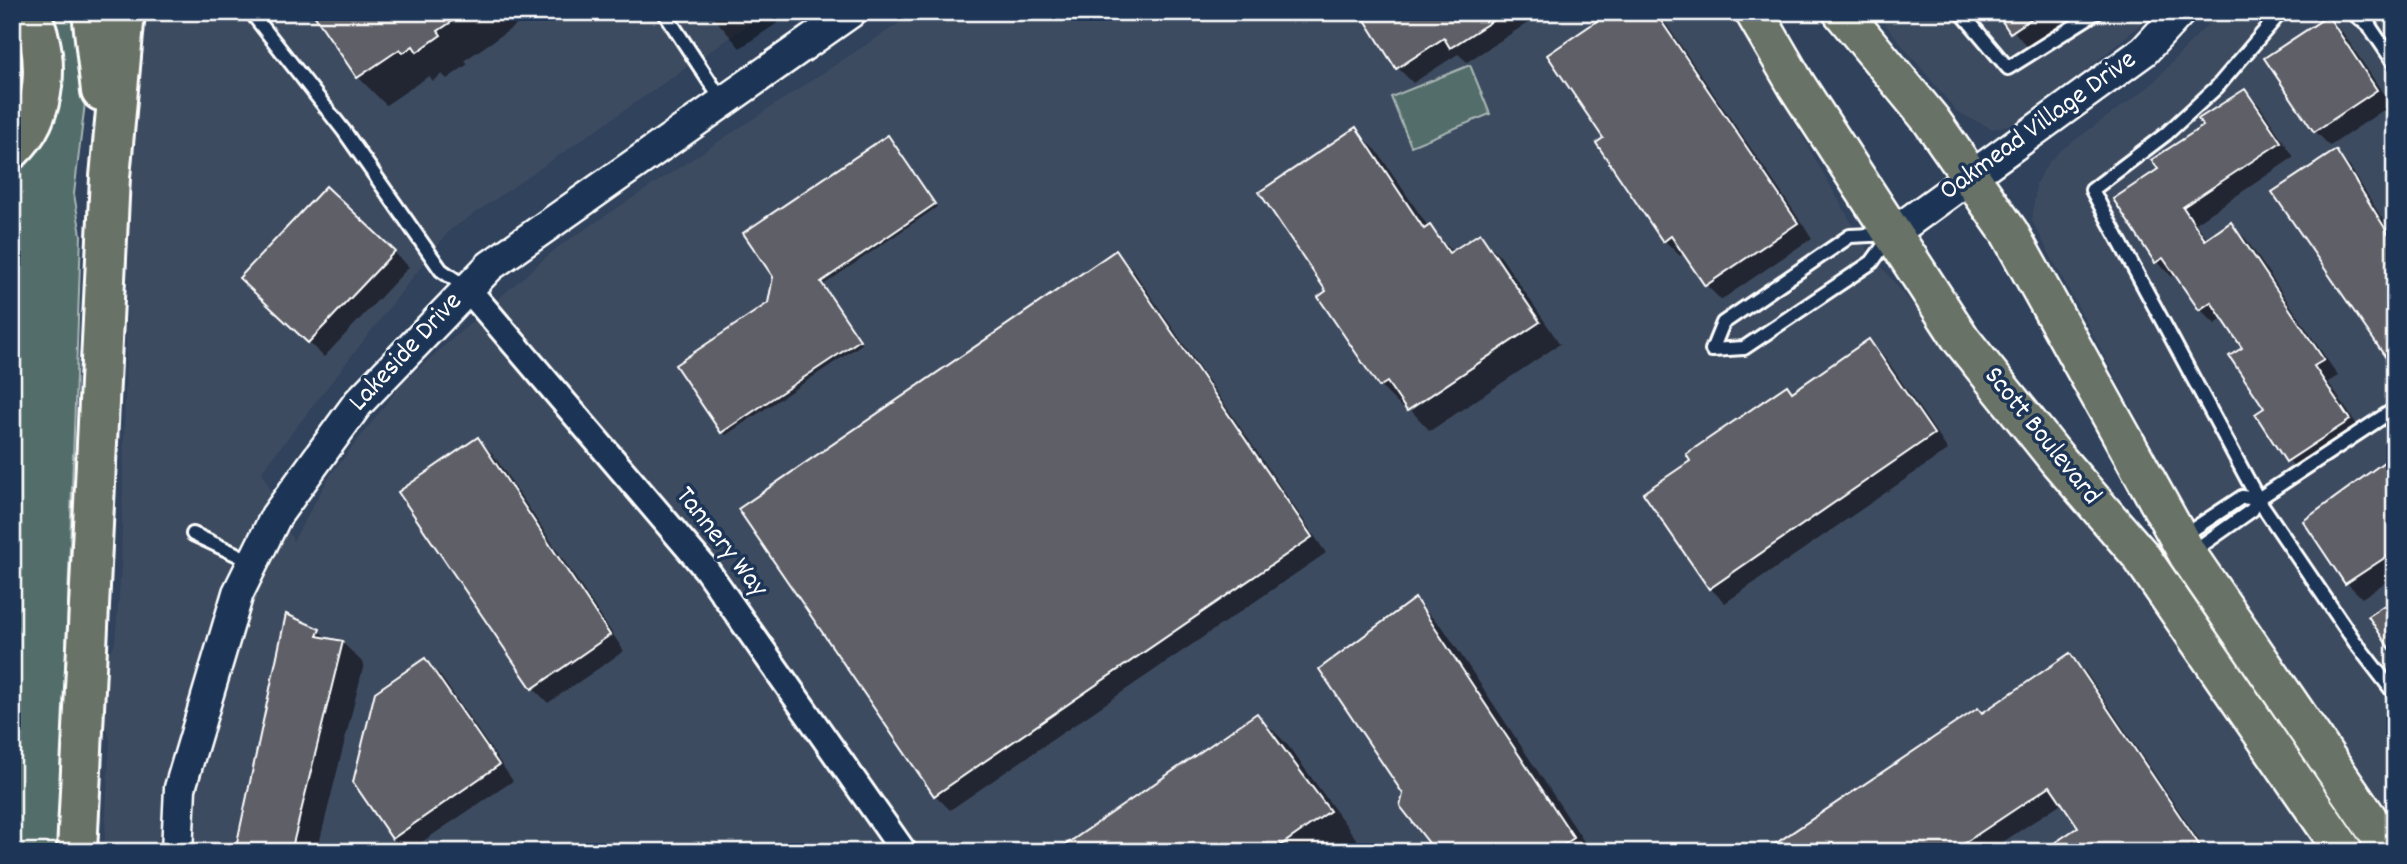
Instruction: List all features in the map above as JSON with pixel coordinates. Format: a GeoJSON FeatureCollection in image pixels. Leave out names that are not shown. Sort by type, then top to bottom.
{"type":"FeatureCollection","features":[{"type":"Feature","properties":{"kind":"highway"},"geometry":{"type":"LineString","coordinates":[[12,149],[30,126],[42,90],[43,52],[29,12]]}},
{"type":"Feature","properties":{"kind":"highway"},"geometry":{"type":"LineString","coordinates":[[92,12],[110,177]]}},
{"type":"Feature","properties":{"kind":"highway"},"geometry":{"type":"LineString","coordinates":[[77,852],[110,177],[125,12]]}},
{"type":"Feature","properties":{"kind":"main road","name":"Scott Boulevard"},"geometry":{"type":"LineString","coordinates":[[1754,12],[1892,234],[1961,339],[2057,459],[2140,555],[2344,852]]}},
{"type":"Feature","properties":{"kind":"main road","name":"Scott Boulevard"},"geometry":{"type":"LineString","coordinates":[[1842,12],[1931,120],[1973,177],[2015,243],[2184,546],[2391,852]]}},
{"type":"Feature","properties":{"kind":"street","name":"Oakmead Village Drive"},"geometry":{"type":"LineString","coordinates":[[1892,234],[2144,51],[2180,12]]}},
{"type":"Feature","properties":{"kind":"street","name":"Lakeside Drive"},"geometry":{"type":"LineString","coordinates":[[177,852],[180,788],[213,669],[238,593],[276,516],[358,403],[490,266],[724,102],[842,15]]}},
{"type":"Feature","properties":{"kind":"street","name":"Tannery Way"},"geometry":{"type":"LineString","coordinates":[[467,288],[706,569],[904,852]]}},
{"type":"Feature","properties":{"kind":"lane"},"geometry":{"type":"LineString","coordinates":[[251,12],[344,131],[441,270],[467,288]]}},
{"type":"Feature","properties":{"kind":"lane"},"geometry":{"type":"LineString","coordinates":[[664,12],[724,102]]}},
{"type":"Feature","properties":{"kind":"lane"},"geometry":{"type":"LineString","coordinates":[[1961,12],[2008,68],[2097,12]]}},
{"type":"Feature","properties":{"kind":"lane"},"geometry":{"type":"LineString","coordinates":[[2281,12],[2212,92],[2166,134],[2092,190],[2258,499],[2355,642],[2395,694]]}},
{"type":"Feature","properties":{"kind":"lane"},"geometry":{"type":"LineString","coordinates":[[2352,12],[2370,27]]}},
{"type":"Feature","properties":{"kind":"lane"},"geometry":{"type":"LineString","coordinates":[[2363,12],[2395,64]]}},
{"type":"Feature","properties":{"kind":"lane"},"geometry":{"type":"LineString","coordinates":[[1892,234],[1872,262],[1744,348],[1712,350],[1723,323],[1850,236],[1892,234]]}},
{"type":"Feature","properties":{"kind":"lane"},"geometry":{"type":"LineString","coordinates":[[2184,546],[2252,510],[2258,499],[2395,409]]}},
{"type":"Feature","properties":{"kind":"lane"},"geometry":{"type":"LineString","coordinates":[[2184,546],[2242,497],[2258,499]]}},
{"type":"Feature","properties":{"kind":"lane"},"geometry":{"type":"LineString","coordinates":[[193,534],[253,562]]}},
{"type":"Feature","properties":{"kind":"shaded area"},"geometry":{"type":"Polygon","coordinates":[[[134,12],[767,12],[449,231],[262,471],[293,541],[331,474],[404,381],[558,247],[916,12],[1732,12],[1864,245],[2137,582],[2323,852],[104,852],[110,739],[102,714],[104,660],[115,644],[121,568],[134,12]]]}},
{"type":"Feature","properties":{"kind":"shaded area"},"geometry":{"type":"Polygon","coordinates":[[[1875,12],[2150,12],[2140,25],[2028,119],[1993,129],[1957,112],[1875,12]]]}},
{"type":"Feature","properties":{"kind":"shaded area"},"geometry":{"type":"Polygon","coordinates":[[[2219,12],[2395,12],[2395,821],[2201,537],[2032,221],[2036,183],[2048,163],[2061,150],[2150,86],[2219,12]]]}},
{"type":"Feature","properties":{"kind":"green space"},"geometry":{"type":"Polygon","coordinates":[[[44,12],[75,12],[85,103],[74,194],[81,235],[59,852],[12,852],[12,175],[49,124],[44,12]]]}},
{"type":"Feature","properties":{"kind":"green space"},"geometry":{"type":"Polygon","coordinates":[[[1470,65],[1490,114],[1411,146],[1391,97],[1470,65]]]}},
{"type":"Feature","properties":{"kind":"building"},"geometry":{"type":"Polygon","coordinates":[[[312,12],[466,12],[438,31],[441,35],[417,52],[413,46],[403,53],[400,49],[357,78],[312,12]]]}},
{"type":"Feature","properties":{"kind":"building"},"geometry":{"type":"Polygon","coordinates":[[[1360,12],[1506,12],[1450,48],[1444,38],[1396,69],[1360,12]]]}},
{"type":"Feature","properties":{"kind":"building"},"geometry":{"type":"Polygon","coordinates":[[[1610,12],[1655,12],[1798,223],[1705,286],[1671,236],[1663,242],[1596,143],[1603,138],[1547,55],[1610,12]]]}},
{"type":"Feature","properties":{"kind":"building"},"geometry":{"type":"Polygon","coordinates":[[[1996,12],[2041,12],[2010,33],[1996,12]]]}},
{"type":"Feature","properties":{"kind":"building"},"geometry":{"type":"Polygon","coordinates":[[[2328,16],[2377,90],[2314,132],[2264,58],[2328,16]]]}},
{"type":"Feature","properties":{"kind":"building"},"geometry":{"type":"Polygon","coordinates":[[[2245,89],[2281,142],[2183,207],[2205,240],[2231,222],[2324,360],[2314,366],[2350,420],[2286,462],[2255,414],[2264,408],[2229,356],[2242,348],[2211,302],[2199,310],[2163,258],[2155,263],[2113,199],[2158,169],[2151,160],[2203,126],[2198,119],[2245,89]]]}},
{"type":"Feature","properties":{"kind":"building"},"geometry":{"type":"Polygon","coordinates":[[[1356,127],[1424,229],[1430,225],[1449,253],[1480,233],[1540,322],[1407,411],[1387,382],[1379,387],[1318,297],[1326,291],[1259,192],[1356,127]]]}},
{"type":"Feature","properties":{"kind":"building"},"geometry":{"type":"Polygon","coordinates":[[[888,135],[935,204],[821,282],[860,340],[721,433],[675,365],[768,303],[773,277],[743,233],[888,135]]]}},
{"type":"Feature","properties":{"kind":"building"},"geometry":{"type":"Polygon","coordinates":[[[2336,150],[2395,244],[2395,371],[2272,192],[2336,150]]]}},
{"type":"Feature","properties":{"kind":"building"},"geometry":{"type":"Polygon","coordinates":[[[326,186],[395,251],[308,343],[239,278],[326,186]]]}},
{"type":"Feature","properties":{"kind":"building"},"geometry":{"type":"Polygon","coordinates":[[[1116,250],[1312,537],[934,796],[738,509],[1116,250]]]}},
{"type":"Feature","properties":{"kind":"building"},"geometry":{"type":"Polygon","coordinates":[[[1869,339],[1934,434],[1709,589],[1643,493],[1690,461],[1686,454],[1787,385],[1792,392],[1869,339]]]}},
{"type":"Feature","properties":{"kind":"building"},"geometry":{"type":"Polygon","coordinates":[[[478,437],[610,635],[532,689],[398,492],[478,437]]]}},
{"type":"Feature","properties":{"kind":"building"},"geometry":{"type":"Polygon","coordinates":[[[2395,454],[2395,551],[2345,584],[2303,521],[2395,454]]]}},
{"type":"Feature","properties":{"kind":"building"},"geometry":{"type":"Polygon","coordinates":[[[1415,598],[1574,838],[1552,852],[1436,852],[1400,806],[1403,794],[1319,669],[1415,598]]]}},
{"type":"Feature","properties":{"kind":"building"},"geometry":{"type":"Polygon","coordinates":[[[2395,598],[2395,657],[2368,616],[2395,598]]]}},
{"type":"Feature","properties":{"kind":"building"},"geometry":{"type":"Polygon","coordinates":[[[286,614],[320,629],[317,636],[343,641],[291,852],[235,852],[286,614]]]}},
{"type":"Feature","properties":{"kind":"building"},"geometry":{"type":"Polygon","coordinates":[[[2070,653],[2204,852],[2041,852],[2078,827],[2050,786],[1951,852],[1763,852],[1978,708],[1982,713],[2070,653]]]}},
{"type":"Feature","properties":{"kind":"building"},"geometry":{"type":"Polygon","coordinates":[[[425,658],[499,765],[392,839],[353,782],[375,692],[425,658]]]}},
{"type":"Feature","properties":{"kind":"building"},"geometry":{"type":"Polygon","coordinates":[[[1257,713],[1330,811],[1271,852],[1055,852],[1257,713]]]}}]}
